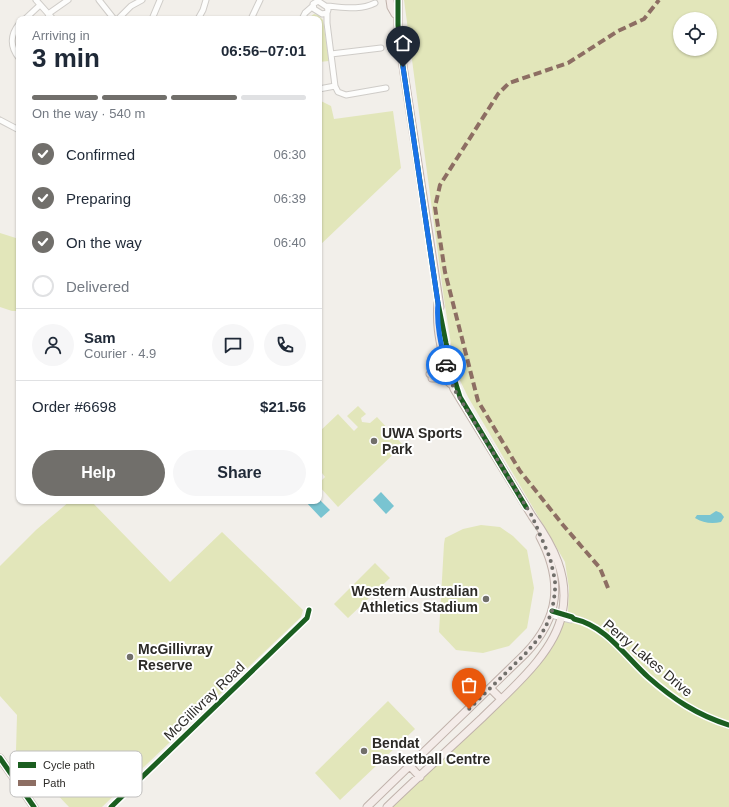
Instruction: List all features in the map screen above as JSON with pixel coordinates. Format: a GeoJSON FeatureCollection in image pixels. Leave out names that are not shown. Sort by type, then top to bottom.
{"type":"FeatureCollection","features":[{"type":"Feature","properties":{"kind":"main road"},"geometry":{"type":"LineString","coordinates":[[390,0],[391,7],[395,14]]}},
{"type":"Feature","properties":{"kind":"main road"},"geometry":{"type":"LineString","coordinates":[[393,0],[398,24]]}},
{"type":"Feature","properties":{"kind":"main road"},"geometry":{"type":"LineString","coordinates":[[398,0],[398,24],[401,53],[438,303],[446,343],[460,397]]}},
{"type":"Feature","properties":{"kind":"main road"},"geometry":{"type":"LineString","coordinates":[[438,303],[439,335],[447,371],[454,389]]}},
{"type":"Feature","properties":{"kind":"main road"},"geometry":{"type":"LineString","coordinates":[[387,807],[501,699],[543,654],[555,636],[562,616],[565,591],[560,568],[542,531],[460,397],[444,378],[431,376],[440,362],[443,353]]}},
{"type":"Feature","properties":{"kind":"main road"},"geometry":{"type":"LineString","coordinates":[[367,807],[535,644],[543,632],[551,613],[555,592],[553,568],[532,516]]}},
{"type":"Feature","properties":{"kind":"main road"},"geometry":{"type":"LineString","coordinates":[[490,688],[501,699]]}},
{"type":"Feature","properties":{"kind":"main road"},"geometry":{"type":"LineString","coordinates":[[0,758],[10,772]]}},
{"type":"Feature","properties":{"kind":"main road"},"geometry":{"type":"LineString","coordinates":[[0,764],[10,778]]}},
{"type":"Feature","properties":{"kind":"main road"},"geometry":{"type":"LineString","coordinates":[[410,766],[420,777]]}},
{"type":"Feature","properties":{"kind":"main road"},"geometry":{"type":"LineString","coordinates":[[24,797],[31,807]]}},
{"type":"Feature","properties":{"kind":"main road"},"geometry":{"type":"LineString","coordinates":[[27,797],[34,807]]}},
{"type":"Feature","properties":{"kind":"street"},"geometry":{"type":"LineString","coordinates":[[36,0],[48,14],[68,0]]}},
{"type":"Feature","properties":{"kind":"street"},"geometry":{"type":"LineString","coordinates":[[99,0],[112,16]]}},
{"type":"Feature","properties":{"kind":"street"},"geometry":{"type":"LineString","coordinates":[[121,16],[131,6],[142,0]]}},
{"type":"Feature","properties":{"kind":"street"},"geometry":{"type":"LineString","coordinates":[[153,16],[160,0]]}},
{"type":"Feature","properties":{"kind":"street"},"geometry":{"type":"LineString","coordinates":[[200,16],[206,0]]}},
{"type":"Feature","properties":{"kind":"street"},"geometry":{"type":"LineString","coordinates":[[252,16],[260,0]]}},
{"type":"Feature","properties":{"kind":"street"},"geometry":{"type":"LineString","coordinates":[[316,3],[326,11]]}},
{"type":"Feature","properties":{"kind":"street"},"geometry":{"type":"LineString","coordinates":[[316,3],[326,11],[335,86],[338,92],[346,95],[386,88]]}},
{"type":"Feature","properties":{"kind":"street"},"geometry":{"type":"LineString","coordinates":[[304,16],[316,3]]}},
{"type":"Feature","properties":{"kind":"street"},"geometry":{"type":"LineString","coordinates":[[326,11],[340,8],[347,9],[366,7],[375,3]]}},
{"type":"Feature","properties":{"kind":"street"},"geometry":{"type":"LineString","coordinates":[[27,16],[40,5]]}},
{"type":"Feature","properties":{"kind":"street"},"geometry":{"type":"LineString","coordinates":[[16,28],[14,30],[12,42],[16,55]]}},
{"type":"Feature","properties":{"kind":"street"},"geometry":{"type":"LineString","coordinates":[[332,54],[381,48]]}},
{"type":"Feature","properties":{"kind":"street"},"geometry":{"type":"LineString","coordinates":[[322,88],[335,86]]}},
{"type":"Feature","properties":{"kind":"street"},"geometry":{"type":"LineString","coordinates":[[0,120],[16,128]]}},
{"type":"Feature","properties":{"kind":"street","name":"McGillivray Road"},"geometry":{"type":"LineString","coordinates":[[142,777],[307,618],[309,610]]}},
{"type":"Feature","properties":{"kind":"street","name":"Perry Lakes Drive"},"geometry":{"type":"LineString","coordinates":[[551,613],[572,617],[593,627],[609,638],[674,699],[704,716],[729,725]]}},
{"type":"Feature","properties":{"kind":"street","name":"McGillivray Road"},"geometry":{"type":"LineString","coordinates":[[111,807],[121,797]]}},
{"type":"Feature","properties":{"kind":"green space"},"geometry":{"type":"Polygon","coordinates":[[[404,0],[729,0],[729,723],[708,715],[680,700],[653,679],[613,636],[597,626],[568,612],[569,588],[565,562],[468,397],[455,370],[444,299],[404,0]]]}},
{"type":"Feature","properties":{"kind":"green space"},"geometry":{"type":"Polygon","coordinates":[[[322,19],[323,20],[329,61],[322,62],[322,19]]]}},
{"type":"Feature","properties":{"kind":"green space"},"geometry":{"type":"Polygon","coordinates":[[[322,102],[331,106],[334,119],[393,111],[401,168],[322,243],[322,102]]]}},
{"type":"Feature","properties":{"kind":"green space"},"geometry":{"type":"Polygon","coordinates":[[[0,233],[16,238],[16,311],[0,307],[0,233]]]}},
{"type":"Feature","properties":{"kind":"green space"},"geometry":{"type":"Polygon","coordinates":[[[358,406],[366,414],[361,418],[362,422],[370,423],[377,417],[403,445],[338,507],[322,489],[322,480],[325,477],[322,473],[322,429],[338,414],[354,431],[358,427],[347,416],[358,406]]]}},
{"type":"Feature","properties":{"kind":"green space","name":"McGillivray Reserve"},"geometry":{"type":"Polygon","coordinates":[[[66,504],[94,504],[170,582],[222,532],[303,610],[301,617],[142,769],[142,751],[16,751],[17,715],[0,696],[0,566],[36,530],[66,504]]]}},
{"type":"Feature","properties":{"kind":"green space","name":"Western Australian Athletics Stadium"},"geometry":{"type":"Polygon","coordinates":[[[481,525],[500,527],[513,536],[527,550],[534,588],[527,628],[509,646],[483,653],[456,650],[439,632],[445,538],[463,529],[481,525]]]}},
{"type":"Feature","properties":{"kind":"green space"},"geometry":{"type":"Polygon","coordinates":[[[375,563],[390,578],[348,618],[334,604],[375,563]]]}},
{"type":"Feature","properties":{"kind":"green space"},"geometry":{"type":"Polygon","coordinates":[[[564,621],[570,621],[582,625],[607,640],[654,686],[675,703],[707,720],[729,728],[729,807],[391,807],[440,762],[551,650],[564,621]]]}},
{"type":"Feature","properties":{"kind":"green space","name":"Bendat Basketball Centre"},"geometry":{"type":"Polygon","coordinates":[[[388,701],[415,729],[340,800],[315,773],[388,701]]]}},
{"type":"Feature","properties":{"kind":"green space","name":"McGillivray Reserve"},"geometry":{"type":"Polygon","coordinates":[[[60,797],[112,797],[102,807],[69,807],[60,797]]]}},
{"type":"Feature","properties":{"kind":"water"},"geometry":{"type":"Polygon","coordinates":[[[381,492],[394,506],[386,514],[373,500],[381,492]]]}},
{"type":"Feature","properties":{"kind":"water"},"geometry":{"type":"Polygon","coordinates":[[[322,502],[330,510],[321,518],[308,504],[322,504],[322,502]]]}},
{"type":"Feature","properties":{"kind":"water"},"geometry":{"type":"Polygon","coordinates":[[[716,511],[721,513],[724,517],[721,522],[708,523],[695,518],[697,515],[710,515],[716,511]]]}},
{"type":"Feature","properties":{"kind":"marked path"},"geometry":{"type":"LineString","coordinates":[[608,588],[600,568],[520,471],[478,401],[445,272],[435,207],[440,185],[498,94],[509,83],[568,63],[618,31],[644,19],[659,0]]}},
{"type":"Feature","properties":{"kind":"cycle path"},"geometry":{"type":"LineString","coordinates":[[398,0],[398,25],[401,53],[438,303],[455,381],[460,397],[526,507]]}},
{"type":"Feature","properties":{"kind":"cycle path"},"geometry":{"type":"LineString","coordinates":[[142,777],[307,618],[309,610]]}},
{"type":"Feature","properties":{"kind":"cycle path"},"geometry":{"type":"LineString","coordinates":[[552,611],[572,617],[596,628],[614,643],[648,677],[686,706],[729,725]]}},
{"type":"Feature","properties":{"kind":"cycle path"},"geometry":{"type":"LineString","coordinates":[[0,758],[10,772]]}},
{"type":"Feature","properties":{"kind":"cycle path"},"geometry":{"type":"LineString","coordinates":[[27,797],[34,807]]}},
{"type":"Feature","properties":{"kind":"cycle path"},"geometry":{"type":"LineString","coordinates":[[111,807],[121,797]]}},
{"type":"Feature","properties":{"kind":"way so far"},"geometry":{"type":"LineString","coordinates":[[446,365],[454,389],[532,516],[550,558],[555,580],[552,611],[546,626],[535,644],[469,709]]}},
{"type":"Feature","properties":{"kind":"place","name":"UWA Sports Park"},"geometry":{"type":"Point","coordinates":[374,441]}},
{"type":"Feature","properties":{"kind":"place","name":"Western Australian Athletics Stadium"},"geometry":{"type":"Point","coordinates":[486,599]}},
{"type":"Feature","properties":{"kind":"place","name":"McGillivray Reserve"},"geometry":{"type":"Point","coordinates":[130,657]}},
{"type":"Feature","properties":{"kind":"place","name":"Bendat Basketball Centre"},"geometry":{"type":"Point","coordinates":[364,751]}},
{"type":"Feature","properties":{"kind":"route"},"geometry":{"type":"LineString","coordinates":[[403,67],[438,303],[439,335],[446,365]]}}]}
